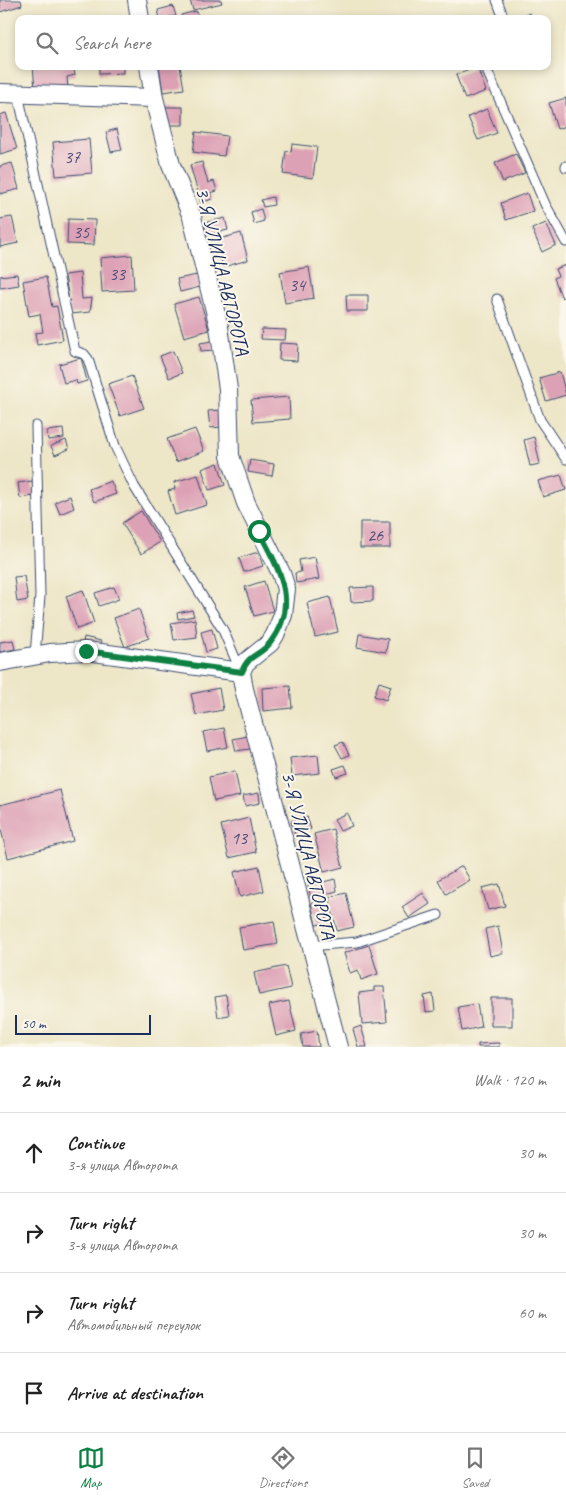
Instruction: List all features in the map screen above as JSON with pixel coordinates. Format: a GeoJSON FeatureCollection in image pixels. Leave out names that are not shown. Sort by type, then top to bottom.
{"type":"FeatureCollection","features":[{"type":"Feature","properties":{"kind":"street"},"geometry":{"type":"LineString","coordinates":[[137,0],[139,15]]}},
{"type":"Feature","properties":{"kind":"street","name":"3-Я УЛИЦА АВТОРОТА"},"geometry":{"type":"LineString","coordinates":[[149,70],[171,165],[192,217],[219,327],[225,361],[232,466],[246,503],[281,573],[286,589],[283,615],[275,635],[270,643],[245,662],[242,672],[244,689],[338,1047]]}},
{"type":"Feature","properties":{"kind":"street"},"geometry":{"type":"LineString","coordinates":[[9,93],[154,98]]}},
{"type":"Feature","properties":{"kind":"street"},"geometry":{"type":"LineString","coordinates":[[0,662],[35,655],[86,651],[242,672]]}},
{"type":"Feature","properties":{"kind":"lane"},"geometry":{"type":"LineString","coordinates":[[497,0],[503,15]]}},
{"type":"Feature","properties":{"kind":"lane"},"geometry":{"type":"LineString","coordinates":[[487,70],[545,204],[566,242]]}},
{"type":"Feature","properties":{"kind":"lane","name":"3-Я УЛИЦА АВТОРОТА"},"geometry":{"type":"LineString","coordinates":[[9,93],[75,351],[84,354],[88,359],[115,446],[134,486],[223,630],[242,672]]}},
{"type":"Feature","properties":{"kind":"lane"},"geometry":{"type":"LineString","coordinates":[[497,299],[540,420],[566,459]]}},
{"type":"Feature","properties":{"kind":"lane"},"geometry":{"type":"LineString","coordinates":[[35,655],[40,596],[36,426]]}},
{"type":"Feature","properties":{"kind":"lane"},"geometry":{"type":"LineString","coordinates":[[310,946],[357,942],[438,915]]}},
{"type":"Feature","properties":{"kind":"building"},"geometry":{"type":"Polygon","coordinates":[[[0,0],[21,0],[22,5],[0,12],[0,0]]]}},
{"type":"Feature","properties":{"kind":"building"},"geometry":{"type":"Polygon","coordinates":[[[190,0],[221,0],[222,3],[193,10],[190,0]]]}},
{"type":"Feature","properties":{"kind":"building"},"geometry":{"type":"Polygon","coordinates":[[[173,6],[176,15],[159,15],[158,10],[173,6]]]}},
{"type":"Feature","properties":{"kind":"building"},"geometry":{"type":"Polygon","coordinates":[[[196,11],[198,15],[181,15],[196,11]]]}},
{"type":"Feature","properties":{"kind":"building"},"geometry":{"type":"Polygon","coordinates":[[[33,70],[74,70],[75,75],[67,77],[68,89],[35,89],[33,70]]]}},
{"type":"Feature","properties":{"kind":"building"},"geometry":{"type":"Polygon","coordinates":[[[99,70],[123,70],[123,73],[99,74],[99,70]]]}},
{"type":"Feature","properties":{"kind":"building"},"geometry":{"type":"Polygon","coordinates":[[[160,70],[181,70],[184,89],[163,92],[160,70]]]}},
{"type":"Feature","properties":{"kind":"building"},"geometry":{"type":"Polygon","coordinates":[[[469,70],[478,70],[486,91],[465,99],[456,75],[469,70]]]}},
{"type":"Feature","properties":{"kind":"building"},"geometry":{"type":"Polygon","coordinates":[[[566,98],[566,126],[557,129],[549,103],[566,98]]]}},
{"type":"Feature","properties":{"kind":"building"},"geometry":{"type":"Polygon","coordinates":[[[166,107],[183,107],[183,125],[167,125],[166,107]]]}},
{"type":"Feature","properties":{"kind":"building"},"geometry":{"type":"Polygon","coordinates":[[[487,109],[497,133],[478,140],[468,117],[487,109]]]}},
{"type":"Feature","properties":{"kind":"building"},"geometry":{"type":"Polygon","coordinates":[[[6,113],[17,149],[0,154],[0,115],[6,113]]]}},
{"type":"Feature","properties":{"kind":"building"},"geometry":{"type":"Polygon","coordinates":[[[117,129],[122,150],[111,152],[106,132],[117,129]]]}},
{"type":"Feature","properties":{"kind":"building"},"geometry":{"type":"Polygon","coordinates":[[[196,132],[227,136],[224,156],[193,152],[196,132]]]}},
{"type":"Feature","properties":{"kind":"building"},"geometry":{"type":"Polygon","coordinates":[[[89,139],[92,173],[56,176],[53,142],[89,139]]]}},
{"type":"Feature","properties":{"kind":"building"},"geometry":{"type":"Polygon","coordinates":[[[292,144],[317,147],[313,178],[283,174],[286,151],[291,152],[292,144]]]}},
{"type":"Feature","properties":{"kind":"building"},"geometry":{"type":"Polygon","coordinates":[[[516,154],[525,173],[503,182],[495,163],[516,154]]]}},
{"type":"Feature","properties":{"kind":"building"},"geometry":{"type":"Polygon","coordinates":[[[202,162],[208,183],[214,181],[217,191],[210,193],[212,199],[201,203],[190,165],[202,162]]]}},
{"type":"Feature","properties":{"kind":"building"},"geometry":{"type":"Polygon","coordinates":[[[12,163],[19,189],[0,194],[0,166],[12,163]]]}},
{"type":"Feature","properties":{"kind":"building"},"geometry":{"type":"Polygon","coordinates":[[[527,193],[533,211],[506,220],[501,203],[527,193]]]}},
{"type":"Feature","properties":{"kind":"building"},"geometry":{"type":"Polygon","coordinates":[[[273,197],[274,205],[263,207],[261,200],[273,197]]]}},
{"type":"Feature","properties":{"kind":"building"},"geometry":{"type":"Polygon","coordinates":[[[261,209],[264,221],[254,224],[251,212],[261,209]]]}},
{"type":"Feature","properties":{"kind":"building"},"geometry":{"type":"Polygon","coordinates":[[[12,217],[18,243],[0,247],[0,219],[12,217]]]}},
{"type":"Feature","properties":{"kind":"building"},"geometry":{"type":"Polygon","coordinates":[[[225,218],[228,230],[207,235],[204,223],[225,218]]]}},
{"type":"Feature","properties":{"kind":"building"},"geometry":{"type":"Polygon","coordinates":[[[68,219],[95,220],[94,245],[67,244],[68,219]]]}},
{"type":"Feature","properties":{"kind":"building"},"geometry":{"type":"Polygon","coordinates":[[[546,223],[556,245],[542,252],[532,229],[546,223]]]}},
{"type":"Feature","properties":{"kind":"building"},"geometry":{"type":"Polygon","coordinates":[[[241,233],[248,260],[223,267],[216,240],[241,233]]]}},
{"type":"Feature","properties":{"kind":"building"},"geometry":{"type":"Polygon","coordinates":[[[132,255],[134,290],[102,292],[100,258],[132,255]]]}},
{"type":"Feature","properties":{"kind":"building"},"geometry":{"type":"Polygon","coordinates":[[[566,265],[566,296],[562,298],[554,278],[558,276],[555,269],[566,265]]]}},
{"type":"Feature","properties":{"kind":"building"},"geometry":{"type":"Polygon","coordinates":[[[309,267],[314,298],[285,303],[280,272],[309,267]]]}},
{"type":"Feature","properties":{"kind":"building"},"geometry":{"type":"Polygon","coordinates":[[[80,273],[82,299],[92,298],[90,312],[71,314],[65,275],[80,273]]]}},
{"type":"Feature","properties":{"kind":"building"},"geometry":{"type":"Polygon","coordinates":[[[17,274],[19,285],[0,288],[0,276],[17,274]]]}},
{"type":"Feature","properties":{"kind":"building"},"geometry":{"type":"Polygon","coordinates":[[[197,275],[200,287],[180,292],[177,279],[197,275]]]}},
{"type":"Feature","properties":{"kind":"building"},"geometry":{"type":"Polygon","coordinates":[[[46,277],[52,307],[57,306],[63,340],[37,345],[35,333],[43,332],[40,314],[29,316],[23,281],[46,277]]]}},
{"type":"Feature","properties":{"kind":"building"},"geometry":{"type":"Polygon","coordinates":[[[346,295],[368,295],[368,311],[347,311],[346,295]]]}},
{"type":"Feature","properties":{"kind":"building"},"geometry":{"type":"Polygon","coordinates":[[[199,297],[209,330],[184,337],[174,304],[199,297]]]}},
{"type":"Feature","properties":{"kind":"building"},"geometry":{"type":"Polygon","coordinates":[[[262,329],[286,330],[285,340],[261,339],[262,329]]]}},
{"type":"Feature","properties":{"kind":"building"},"geometry":{"type":"Polygon","coordinates":[[[212,341],[214,350],[201,351],[200,343],[212,341]]]}},
{"type":"Feature","properties":{"kind":"building"},"geometry":{"type":"Polygon","coordinates":[[[280,343],[298,344],[297,361],[279,360],[280,343]]]}},
{"type":"Feature","properties":{"kind":"building"},"geometry":{"type":"Polygon","coordinates":[[[173,351],[182,373],[169,378],[160,356],[173,351]]]}},
{"type":"Feature","properties":{"kind":"building"},"geometry":{"type":"Polygon","coordinates":[[[81,358],[87,381],[77,384],[76,380],[64,383],[59,364],[81,358]]]}},
{"type":"Feature","properties":{"kind":"building"},"geometry":{"type":"Polygon","coordinates":[[[560,372],[566,395],[546,401],[539,378],[560,372]]]}},
{"type":"Feature","properties":{"kind":"building"},"geometry":{"type":"Polygon","coordinates":[[[132,376],[144,408],[120,416],[108,384],[132,376]]]}},
{"type":"Feature","properties":{"kind":"building"},"geometry":{"type":"Polygon","coordinates":[[[289,397],[290,419],[253,422],[251,400],[289,397]]]}},
{"type":"Feature","properties":{"kind":"building"},"geometry":{"type":"Polygon","coordinates":[[[220,410],[222,427],[210,428],[208,411],[220,410]]]}},
{"type":"Feature","properties":{"kind":"building"},"geometry":{"type":"Polygon","coordinates":[[[63,429],[64,438],[48,440],[47,431],[63,429]]]}},
{"type":"Feature","properties":{"kind":"building"},"geometry":{"type":"Polygon","coordinates":[[[195,429],[204,451],[176,462],[167,439],[195,429]]]}},
{"type":"Feature","properties":{"kind":"building"},"geometry":{"type":"Polygon","coordinates":[[[534,437],[540,464],[530,466],[524,440],[534,437]]]}},
{"type":"Feature","properties":{"kind":"building"},"geometry":{"type":"Polygon","coordinates":[[[66,440],[69,449],[55,455],[51,446],[66,440]]]}},
{"type":"Feature","properties":{"kind":"building"},"geometry":{"type":"Polygon","coordinates":[[[250,460],[274,464],[272,476],[248,472],[250,460]]]}},
{"type":"Feature","properties":{"kind":"building"},"geometry":{"type":"Polygon","coordinates":[[[218,463],[225,485],[209,490],[202,469],[218,463]]]}},
{"type":"Feature","properties":{"kind":"building"},"geometry":{"type":"Polygon","coordinates":[[[198,475],[207,505],[175,515],[168,491],[175,489],[174,482],[198,475]]]}},
{"type":"Feature","properties":{"kind":"building"},"geometry":{"type":"Polygon","coordinates":[[[561,475],[566,490],[543,497],[538,481],[561,475]]]}},
{"type":"Feature","properties":{"kind":"building"},"geometry":{"type":"Polygon","coordinates":[[[32,481],[34,496],[20,498],[18,483],[32,481]]]}},
{"type":"Feature","properties":{"kind":"building"},"geometry":{"type":"Polygon","coordinates":[[[111,481],[116,494],[94,502],[89,489],[111,481]]]}},
{"type":"Feature","properties":{"kind":"building"},"geometry":{"type":"Polygon","coordinates":[[[70,496],[74,508],[60,514],[55,502],[70,496]]]}},
{"type":"Feature","properties":{"kind":"building"},"geometry":{"type":"Polygon","coordinates":[[[141,511],[160,542],[141,554],[122,523],[141,511]]]}},
{"type":"Feature","properties":{"kind":"building"},"geometry":{"type":"Polygon","coordinates":[[[360,522],[390,522],[390,548],[360,548],[360,522]]]}},
{"type":"Feature","properties":{"kind":"building"},"geometry":{"type":"Polygon","coordinates":[[[258,552],[263,566],[244,572],[239,558],[258,552]]]}},
{"type":"Feature","properties":{"kind":"building"},"geometry":{"type":"Polygon","coordinates":[[[315,557],[319,579],[296,583],[295,573],[301,572],[299,560],[315,557]]]}},
{"type":"Feature","properties":{"kind":"building"},"geometry":{"type":"Polygon","coordinates":[[[24,576],[28,600],[17,602],[14,577],[24,576]]]}},
{"type":"Feature","properties":{"kind":"building"},"geometry":{"type":"Polygon","coordinates":[[[264,581],[273,611],[254,616],[245,587],[264,581]]]}},
{"type":"Feature","properties":{"kind":"building"},"geometry":{"type":"Polygon","coordinates":[[[114,587],[119,599],[99,606],[95,593],[114,587]]]}},
{"type":"Feature","properties":{"kind":"building"},"geometry":{"type":"Polygon","coordinates":[[[373,587],[373,601],[351,602],[350,588],[373,587]]]}},
{"type":"Feature","properties":{"kind":"building"},"geometry":{"type":"Polygon","coordinates":[[[83,590],[94,623],[77,629],[66,596],[83,590]]]}},
{"type":"Feature","properties":{"kind":"building"},"geometry":{"type":"Polygon","coordinates":[[[330,597],[338,632],[315,637],[307,603],[330,597]]]}},
{"type":"Feature","properties":{"kind":"building"},"geometry":{"type":"Polygon","coordinates":[[[139,609],[149,638],[125,647],[114,618],[139,609]]]}},
{"type":"Feature","properties":{"kind":"building"},"geometry":{"type":"Polygon","coordinates":[[[192,610],[194,616],[178,619],[177,613],[192,610]]]}},
{"type":"Feature","properties":{"kind":"building"},"geometry":{"type":"Polygon","coordinates":[[[195,619],[197,637],[174,640],[171,623],[195,619]]]}},
{"type":"Feature","properties":{"kind":"building"},"geometry":{"type":"Polygon","coordinates":[[[212,629],[217,649],[206,652],[201,632],[212,629]]]}},
{"type":"Feature","properties":{"kind":"building"},"geometry":{"type":"Polygon","coordinates":[[[359,634],[388,639],[386,652],[357,647],[359,634]]]}},
{"type":"Feature","properties":{"kind":"building"},"geometry":{"type":"Polygon","coordinates":[[[84,637],[101,641],[101,648],[83,643],[84,637]]]}},
{"type":"Feature","properties":{"kind":"building"},"geometry":{"type":"Polygon","coordinates":[[[13,640],[15,649],[0,652],[0,642],[13,640]]]}},
{"type":"Feature","properties":{"kind":"building"},"geometry":{"type":"Polygon","coordinates":[[[379,682],[391,686],[386,700],[374,696],[379,682]]]}},
{"type":"Feature","properties":{"kind":"building"},"geometry":{"type":"Polygon","coordinates":[[[290,686],[292,708],[263,711],[262,688],[290,686]]]}},
{"type":"Feature","properties":{"kind":"building"},"geometry":{"type":"Polygon","coordinates":[[[219,688],[223,710],[196,715],[191,694],[219,688]]]}},
{"type":"Feature","properties":{"kind":"building"},"geometry":{"type":"Polygon","coordinates":[[[224,728],[228,747],[207,751],[203,732],[224,728]]]}},
{"type":"Feature","properties":{"kind":"building"},"geometry":{"type":"Polygon","coordinates":[[[248,736],[250,749],[236,751],[233,739],[248,736]]]}},
{"type":"Feature","properties":{"kind":"building"},"geometry":{"type":"Polygon","coordinates":[[[343,742],[349,755],[342,758],[335,745],[343,742]]]}},
{"type":"Feature","properties":{"kind":"building"},"geometry":{"type":"Polygon","coordinates":[[[318,755],[320,773],[292,776],[290,758],[318,755]]]}},
{"type":"Feature","properties":{"kind":"building"},"geometry":{"type":"Polygon","coordinates":[[[345,765],[348,773],[336,777],[333,769],[345,765]]]}},
{"type":"Feature","properties":{"kind":"building"},"geometry":{"type":"Polygon","coordinates":[[[235,771],[240,796],[214,801],[209,777],[235,771]]]}},
{"type":"Feature","properties":{"kind":"building"},"geometry":{"type":"Polygon","coordinates":[[[60,790],[73,841],[8,858],[0,826],[0,805],[60,790]]]}},
{"type":"Feature","properties":{"kind":"building"},"geometry":{"type":"Polygon","coordinates":[[[259,793],[260,803],[245,806],[243,796],[259,793]]]}},
{"type":"Feature","properties":{"kind":"building"},"geometry":{"type":"Polygon","coordinates":[[[347,813],[352,826],[340,831],[334,819],[347,813]]]}},
{"type":"Feature","properties":{"kind":"building"},"geometry":{"type":"Polygon","coordinates":[[[307,817],[311,829],[295,834],[291,822],[307,817]]]}},
{"type":"Feature","properties":{"kind":"building"},"geometry":{"type":"Polygon","coordinates":[[[249,818],[256,852],[229,858],[221,825],[249,818]]]}},
{"type":"Feature","properties":{"kind":"building"},"geometry":{"type":"Polygon","coordinates":[[[333,829],[343,867],[324,872],[314,834],[333,829]]]}},
{"type":"Feature","properties":{"kind":"building"},"geometry":{"type":"Polygon","coordinates":[[[259,866],[264,891],[240,897],[234,872],[259,866]]]}},
{"type":"Feature","properties":{"kind":"building"},"geometry":{"type":"Polygon","coordinates":[[[462,866],[470,880],[446,894],[438,880],[462,866]]]}},
{"type":"Feature","properties":{"kind":"building"},"geometry":{"type":"Polygon","coordinates":[[[335,879],[337,891],[311,898],[308,886],[335,879]]]}},
{"type":"Feature","properties":{"kind":"building"},"geometry":{"type":"Polygon","coordinates":[[[499,884],[505,906],[488,910],[482,888],[499,884]]]}},
{"type":"Feature","properties":{"kind":"building"},"geometry":{"type":"Polygon","coordinates":[[[346,893],[354,927],[337,931],[329,897],[346,893]]]}},
{"type":"Feature","properties":{"kind":"building"},"geometry":{"type":"Polygon","coordinates":[[[423,893],[430,904],[409,918],[402,907],[423,893]]]}},
{"type":"Feature","properties":{"kind":"building"},"geometry":{"type":"Polygon","coordinates":[[[322,900],[328,923],[316,925],[311,903],[322,900]]]}},
{"type":"Feature","properties":{"kind":"building"},"geometry":{"type":"Polygon","coordinates":[[[274,921],[278,944],[243,950],[239,927],[274,921]]]}},
{"type":"Feature","properties":{"kind":"building"},"geometry":{"type":"Polygon","coordinates":[[[498,926],[503,953],[490,956],[485,929],[498,926]]]}},
{"type":"Feature","properties":{"kind":"building"},"geometry":{"type":"Polygon","coordinates":[[[369,945],[378,974],[361,980],[358,970],[350,973],[344,953],[369,945]]]}},
{"type":"Feature","properties":{"kind":"building"},"geometry":{"type":"Polygon","coordinates":[[[286,966],[291,988],[259,995],[254,973],[286,966]]]}},
{"type":"Feature","properties":{"kind":"building"},"geometry":{"type":"Polygon","coordinates":[[[374,987],[384,987],[387,1022],[362,1024],[359,993],[374,991],[374,987]]]}},
{"type":"Feature","properties":{"kind":"building"},"geometry":{"type":"Polygon","coordinates":[[[433,994],[435,1011],[426,1012],[424,996],[433,994]]]}},
{"type":"Feature","properties":{"kind":"building"},"geometry":{"type":"Polygon","coordinates":[[[226,995],[229,1015],[218,1017],[215,997],[226,995]]]}},
{"type":"Feature","properties":{"kind":"building"},"geometry":{"type":"Polygon","coordinates":[[[491,998],[512,998],[512,1026],[491,1026],[491,998]]]}},
{"type":"Feature","properties":{"kind":"building"},"geometry":{"type":"Polygon","coordinates":[[[289,1001],[296,1031],[276,1036],[269,1005],[289,1001]]]}},
{"type":"Feature","properties":{"kind":"building"},"geometry":{"type":"Polygon","coordinates":[[[477,1004],[481,1027],[462,1031],[458,1007],[477,1004]]]}},
{"type":"Feature","properties":{"kind":"building"},"geometry":{"type":"Polygon","coordinates":[[[361,1026],[367,1047],[358,1047],[353,1029],[361,1026]]]}},
{"type":"Feature","properties":{"kind":"building"},"geometry":{"type":"Polygon","coordinates":[[[317,1031],[319,1047],[303,1047],[301,1034],[317,1031]]]}},
{"type":"Feature","properties":{"kind":"building"},"geometry":{"type":"Polygon","coordinates":[[[499,1043],[499,1047],[478,1047],[478,1044],[499,1043]]]}},
{"type":"Feature","properties":{"kind":"route"},"geometry":{"type":"LineString","coordinates":[[86,651],[242,672],[245,662],[251,656],[263,650],[275,635],[283,615],[285,603],[286,589],[281,573],[259,531]]}}]}
